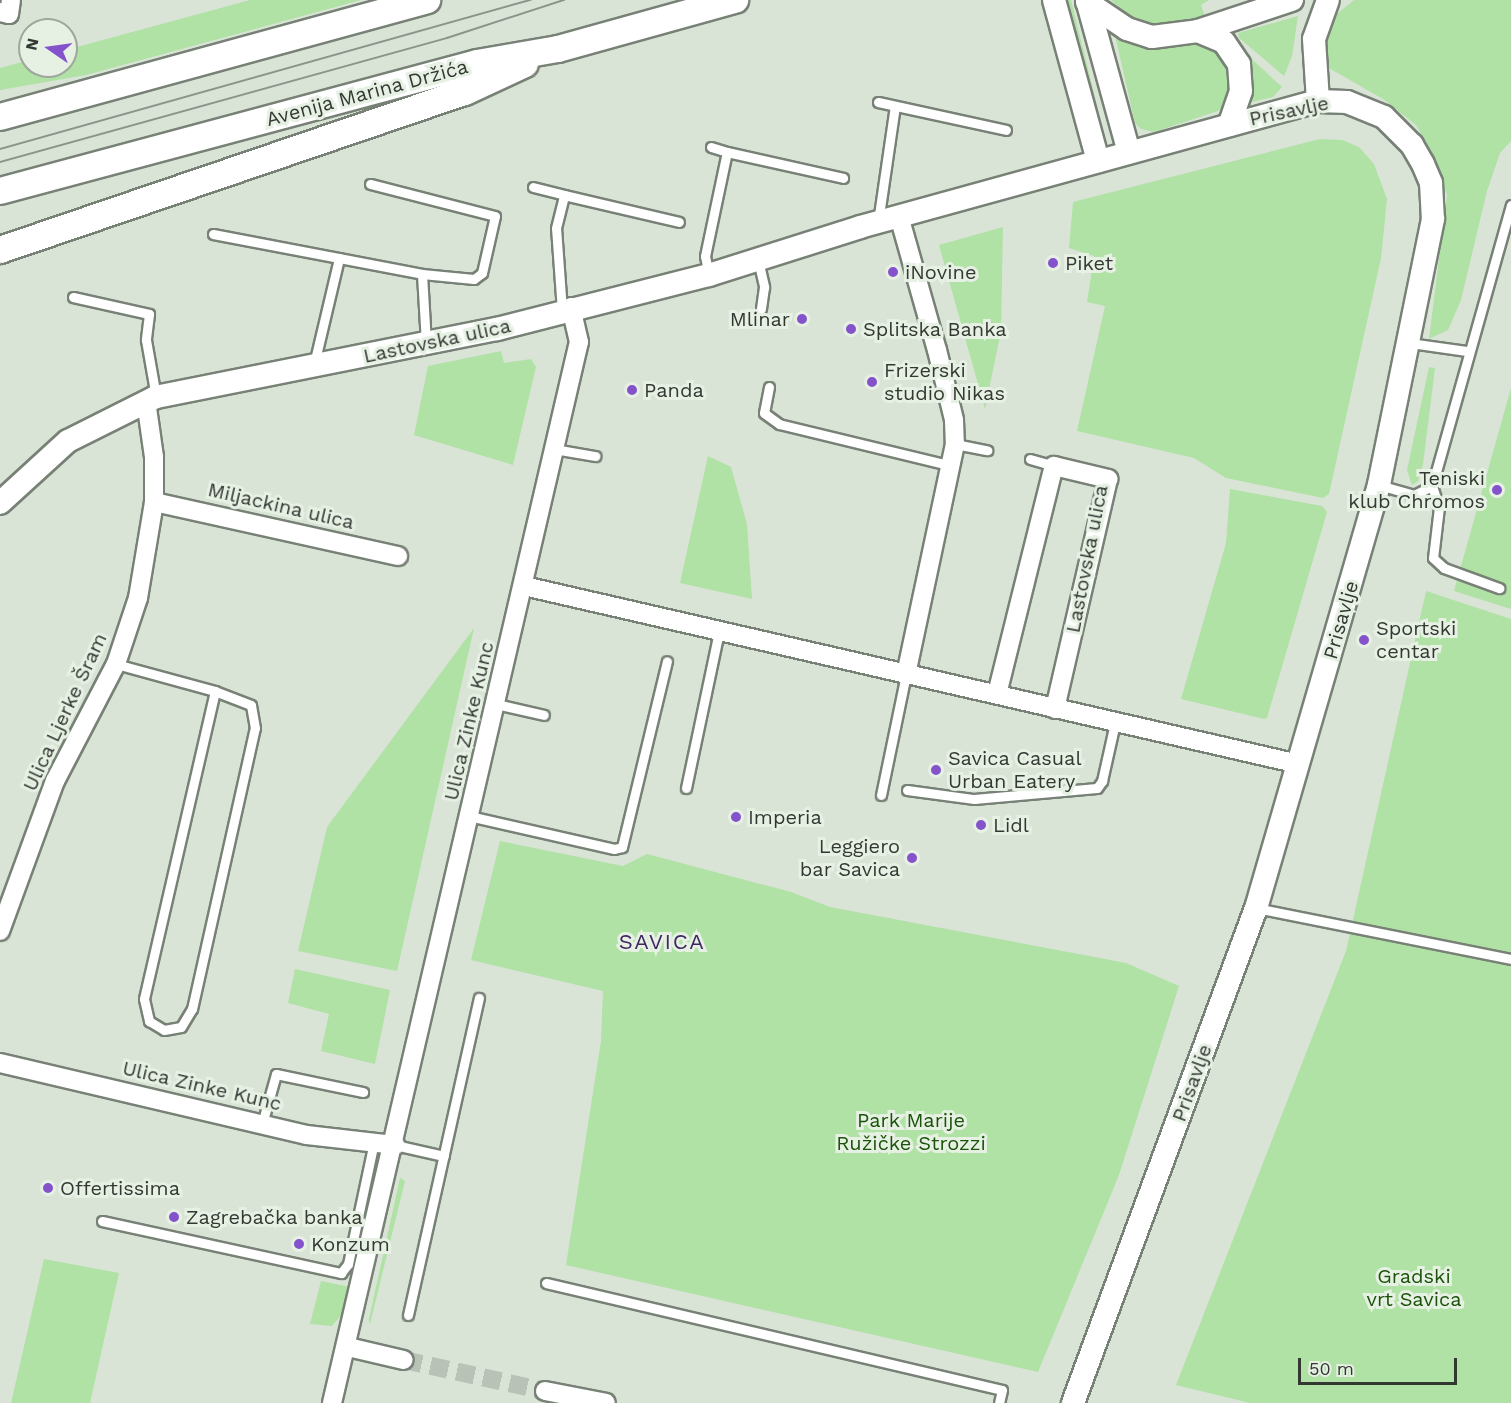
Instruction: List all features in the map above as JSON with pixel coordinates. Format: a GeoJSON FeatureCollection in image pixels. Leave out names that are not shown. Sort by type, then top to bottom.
{"type":"FeatureCollection","features":[{"type":"Feature","properties":{"kind":"main road"},"geometry":{"type":"LineString","coordinates":[[0,117],[427,0]]}},
{"type":"Feature","properties":{"kind":"main road","name":"Avenija Marina Držića"},"geometry":{"type":"LineString","coordinates":[[0,190],[477,63],[558,49],[735,0]]}},
{"type":"Feature","properties":{"kind":"main road"},"geometry":{"type":"LineString","coordinates":[[0,250],[465,92],[558,49]]}},
{"type":"Feature","properties":{"kind":"street"},"geometry":{"type":"LineString","coordinates":[[0,12],[9,14],[11,0]]}},
{"type":"Feature","properties":{"kind":"street"},"geometry":{"type":"LineString","coordinates":[[1054,0],[1098,161]]}},
{"type":"Feature","properties":{"kind":"street"},"geometry":{"type":"LineString","coordinates":[[1087,1],[1140,34],[1162,37],[1198,31],[1292,0]]}},
{"type":"Feature","properties":{"kind":"street"},"geometry":{"type":"LineString","coordinates":[[1318,101],[1314,39],[1328,0]]}},
{"type":"Feature","properties":{"kind":"street"},"geometry":{"type":"LineString","coordinates":[[1087,1],[1130,152]]}},
{"type":"Feature","properties":{"kind":"street"},"geometry":{"type":"LineString","coordinates":[[1198,31],[1224,42],[1239,64],[1241,91],[1229,125]]}},
{"type":"Feature","properties":{"kind":"street","name":"Prisavlje"},"geometry":{"type":"LineString","coordinates":[[1073,1403],[1256,908],[1379,485],[1410,343],[1433,219],[1431,183],[1412,145],[1384,117],[1347,102],[1318,101],[1098,161]]}},
{"type":"Feature","properties":{"kind":"street","name":"Lastovska ulica"},"geometry":{"type":"LineString","coordinates":[[0,503],[68,441],[151,399],[426,345],[709,274],[888,219],[1098,161]]}},
{"type":"Feature","properties":{"kind":"street"},"geometry":{"type":"LineString","coordinates":[[888,219],[937,350],[954,420],[955,444],[906,674]]}},
{"type":"Feature","properties":{"kind":"street","name":"Ulica Zinke Kunc"},"geometry":{"type":"LineString","coordinates":[[332,1403],[348,1347],[579,342],[566,309]]}},
{"type":"Feature","properties":{"kind":"street","name":"Ulica Ljerke Šram"},"geometry":{"type":"LineString","coordinates":[[0,931],[55,781],[116,664],[138,598],[154,502],[151,399]]}},
{"type":"Feature","properties":{"kind":"street"},"geometry":{"type":"LineString","coordinates":[[997,694],[1054,466]]}},
{"type":"Feature","properties":{"kind":"street","name":"Lastovska ulica"},"geometry":{"type":"LineString","coordinates":[[1054,466],[1108,478],[1055,709]]}},
{"type":"Feature","properties":{"kind":"street","name":"Miljackina ulica"},"geometry":{"type":"LineString","coordinates":[[154,502],[398,556]]}},
{"type":"Feature","properties":{"kind":"street"},"geometry":{"type":"LineString","coordinates":[[524,586],[1299,764]]}},
{"type":"Feature","properties":{"kind":"street","name":"Ulica Zinke Kunc"},"geometry":{"type":"LineString","coordinates":[[0,1063],[307,1135],[395,1145]]}},
{"type":"Feature","properties":{"kind":"street"},"geometry":{"type":"LineString","coordinates":[[348,1347],[404,1360]]}},
{"type":"Feature","properties":{"kind":"street"},"geometry":{"type":"LineString","coordinates":[[545,1390],[606,1403]]}},
{"type":"Feature","properties":{"kind":"lane"},"geometry":{"type":"LineString","coordinates":[[878,102],[1006,130]]}},
{"type":"Feature","properties":{"kind":"lane"},"geometry":{"type":"LineString","coordinates":[[888,219],[895,106]]}},
{"type":"Feature","properties":{"kind":"lane"},"geometry":{"type":"LineString","coordinates":[[711,147],[843,178]]}},
{"type":"Feature","properties":{"kind":"lane"},"geometry":{"type":"LineString","coordinates":[[709,274],[705,256],[727,152]]}},
{"type":"Feature","properties":{"kind":"lane"},"geometry":{"type":"LineString","coordinates":[[213,234],[422,274],[474,279],[482,273],[495,216],[370,184]]}},
{"type":"Feature","properties":{"kind":"lane"},"geometry":{"type":"LineString","coordinates":[[533,187],[679,222]]}},
{"type":"Feature","properties":{"kind":"lane"},"geometry":{"type":"LineString","coordinates":[[564,195],[556,228],[566,309]]}},
{"type":"Feature","properties":{"kind":"lane"},"geometry":{"type":"LineString","coordinates":[[1499,588],[1444,568],[1433,558],[1439,507],[1432,486],[1467,351],[1511,205]]}},
{"type":"Feature","properties":{"kind":"lane"},"geometry":{"type":"LineString","coordinates":[[314,367],[339,258]]}},
{"type":"Feature","properties":{"kind":"lane"},"geometry":{"type":"LineString","coordinates":[[758,260],[764,287],[761,309]]}},
{"type":"Feature","properties":{"kind":"lane"},"geometry":{"type":"LineString","coordinates":[[422,274],[426,345]]}},
{"type":"Feature","properties":{"kind":"lane"},"geometry":{"type":"LineString","coordinates":[[73,297],[148,314],[146,340],[151,399]]}},
{"type":"Feature","properties":{"kind":"lane"},"geometry":{"type":"LineString","coordinates":[[1410,343],[1467,351]]}},
{"type":"Feature","properties":{"kind":"lane"},"geometry":{"type":"LineString","coordinates":[[769,387],[764,413],[768,419],[952,466]]}},
{"type":"Feature","properties":{"kind":"lane"},"geometry":{"type":"LineString","coordinates":[[955,444],[987,450]]}},
{"type":"Feature","properties":{"kind":"lane"},"geometry":{"type":"LineString","coordinates":[[554,449],[595,456]]}},
{"type":"Feature","properties":{"kind":"lane"},"geometry":{"type":"LineString","coordinates":[[1030,459],[1054,466]]}},
{"type":"Feature","properties":{"kind":"lane"},"geometry":{"type":"LineString","coordinates":[[1379,485],[1414,495],[1432,486]]}},
{"type":"Feature","properties":{"kind":"lane"},"geometry":{"type":"LineString","coordinates":[[686,788],[719,631]]}},
{"type":"Feature","properties":{"kind":"lane"},"geometry":{"type":"LineString","coordinates":[[469,816],[614,849],[622,847],[668,661]]}},
{"type":"Feature","properties":{"kind":"lane"},"geometry":{"type":"LineString","coordinates":[[116,664],[215,691],[251,705],[255,728],[192,1010],[181,1027],[164,1030],[149,1021],[144,999],[215,691]]}},
{"type":"Feature","properties":{"kind":"lane"},"geometry":{"type":"LineString","coordinates":[[881,795],[906,674]]}},
{"type":"Feature","properties":{"kind":"lane"},"geometry":{"type":"LineString","coordinates":[[496,704],[544,715]]}},
{"type":"Feature","properties":{"kind":"lane"},"geometry":{"type":"LineString","coordinates":[[907,790],[974,799],[1097,788],[1102,781],[1115,723]]}},
{"type":"Feature","properties":{"kind":"lane"},"geometry":{"type":"LineString","coordinates":[[1256,908],[1511,959]]}},
{"type":"Feature","properties":{"kind":"lane"},"geometry":{"type":"LineString","coordinates":[[408,1315],[479,998]]}},
{"type":"Feature","properties":{"kind":"lane"},"geometry":{"type":"LineString","coordinates":[[262,1124],[276,1074],[363,1092]]}},
{"type":"Feature","properties":{"kind":"lane"},"geometry":{"type":"LineString","coordinates":[[102,1221],[341,1273],[348,1264],[374,1141]]}},
{"type":"Feature","properties":{"kind":"lane"},"geometry":{"type":"LineString","coordinates":[[395,1145],[444,1156]]}},
{"type":"Feature","properties":{"kind":"lane"},"geometry":{"type":"LineString","coordinates":[[546,1283],[1002,1390],[999,1403]]}},
{"type":"Feature","properties":{"kind":"green space"},"geometry":{"type":"Polygon","coordinates":[[[250,0],[361,0],[78,76],[78,47],[250,0]]]}},
{"type":"Feature","properties":{"kind":"green space"},"geometry":{"type":"Polygon","coordinates":[[[1065,0],[1071,0],[1098,109],[1094,108],[1065,0]]]}},
{"type":"Feature","properties":{"kind":"green space"},"geometry":{"type":"Polygon","coordinates":[[[1111,0],[1209,0],[1201,5],[1205,17],[1191,23],[1150,26],[1133,20],[1111,0]]]}},
{"type":"Feature","properties":{"kind":"green space"},"geometry":{"type":"Polygon","coordinates":[[[1354,0],[1511,0],[1511,141],[1500,153],[1487,191],[1461,300],[1448,330],[1429,339],[1447,195],[1436,160],[1416,125],[1383,99],[1327,67],[1325,35],[1333,17],[1354,0]]]}},
{"type":"Feature","properties":{"kind":"green space"},"geometry":{"type":"Polygon","coordinates":[[[1298,16],[1292,56],[1284,76],[1239,38],[1238,33],[1298,16]]]}},
{"type":"Feature","properties":{"kind":"green space"},"geometry":{"type":"Polygon","coordinates":[[[1114,31],[1215,47],[1230,66],[1230,94],[1226,104],[1218,111],[1154,132],[1141,129],[1135,123],[1114,31]]]}},
{"type":"Feature","properties":{"kind":"green space"},"geometry":{"type":"Polygon","coordinates":[[[1242,50],[1282,87],[1273,97],[1247,103],[1242,50]]]}},
{"type":"Feature","properties":{"kind":"green space"},"geometry":{"type":"Polygon","coordinates":[[[18,63],[18,78],[69,78],[0,90],[0,68],[18,63]]]}},
{"type":"Feature","properties":{"kind":"green space"},"geometry":{"type":"Polygon","coordinates":[[[1320,139],[1342,140],[1359,147],[1374,164],[1387,199],[1381,258],[1329,494],[1323,498],[1226,478],[1194,458],[1077,431],[1105,306],[1087,302],[1094,256],[1069,248],[1073,202],[1320,139]]]}},
{"type":"Feature","properties":{"kind":"green space"},"geometry":{"type":"Polygon","coordinates":[[[1003,227],[1001,331],[985,409],[939,245],[1003,227]]]}},
{"type":"Feature","properties":{"kind":"green space"},"geometry":{"type":"Polygon","coordinates":[[[501,351],[504,363],[531,359],[536,367],[513,465],[414,435],[428,366],[501,351]]]}},
{"type":"Feature","properties":{"kind":"green space"},"geometry":{"type":"Polygon","coordinates":[[[1429,367],[1435,368],[1423,464],[1418,481],[1412,485],[1407,470],[1429,367]]]}},
{"type":"Feature","properties":{"kind":"green space","name":"Teniski klub Chromos"},"geometry":{"type":"Polygon","coordinates":[[[1511,388],[1511,609],[1454,591],[1511,388]]]}},
{"type":"Feature","properties":{"kind":"green space"},"geometry":{"type":"Polygon","coordinates":[[[708,456],[731,467],[747,524],[752,599],[680,583],[708,456]]]}},
{"type":"Feature","properties":{"kind":"green space"},"geometry":{"type":"Polygon","coordinates":[[[1230,489],[1322,506],[1327,512],[1267,718],[1264,719],[1181,699],[1226,543],[1230,489]]]}},
{"type":"Feature","properties":{"kind":"green space","name":"Gradski vrt Savica"},"geometry":{"type":"Polygon","coordinates":[[[1426,591],[1511,619],[1511,1403],[1250,1403],[1176,1385],[1346,951],[1426,591]]]}},
{"type":"Feature","properties":{"kind":"green space"},"geometry":{"type":"Polygon","coordinates":[[[474,628],[397,971],[298,951],[327,827],[474,628]]]}},
{"type":"Feature","properties":{"kind":"green space","name":"Park Marije Ružičke Strozzi"},"geometry":{"type":"Polygon","coordinates":[[[500,841],[623,866],[647,854],[791,892],[830,907],[1126,963],[1179,986],[1119,1175],[1038,1372],[566,1265],[601,1041],[603,991],[471,960],[500,841]]]}},
{"type":"Feature","properties":{"kind":"green space"},"geometry":{"type":"Polygon","coordinates":[[[295,969],[390,990],[375,1064],[321,1051],[329,1014],[288,1003],[295,969]]]}},
{"type":"Feature","properties":{"kind":"green space"},"geometry":{"type":"Polygon","coordinates":[[[400,1178],[405,1181],[370,1324],[369,1319],[400,1178]]]}},
{"type":"Feature","properties":{"kind":"green space"},"geometry":{"type":"Polygon","coordinates":[[[44,1259],[119,1273],[90,1403],[11,1403],[44,1259]]]}},
{"type":"Feature","properties":{"kind":"green space"},"geometry":{"type":"Polygon","coordinates":[[[321,1281],[350,1287],[343,1313],[332,1326],[310,1324],[321,1281]]]}},
{"type":"Feature","properties":{"kind":"tunnel"},"geometry":{"type":"LineString","coordinates":[[404,1360],[545,1391]]}},
{"type":"Feature","properties":{"kind":"tram line"},"geometry":{"type":"LineString","coordinates":[[0,149],[530,0]]}},
{"type":"Feature","properties":{"kind":"tram line"},"geometry":{"type":"LineString","coordinates":[[0,162],[447,38],[564,0]]}},
{"type":"Feature","properties":{"kind":"place","name":"Piket"},"geometry":{"type":"Point","coordinates":[1053,263]}},
{"type":"Feature","properties":{"kind":"place","name":"iNovine"},"geometry":{"type":"Point","coordinates":[893,272]}},
{"type":"Feature","properties":{"kind":"place","name":"Mlinar"},"geometry":{"type":"Point","coordinates":[802,319]}},
{"type":"Feature","properties":{"kind":"place","name":"Splitska Banka"},"geometry":{"type":"Point","coordinates":[851,329]}},
{"type":"Feature","properties":{"kind":"place","name":"Frizerski studio Nikas"},"geometry":{"type":"Point","coordinates":[872,382]}},
{"type":"Feature","properties":{"kind":"place","name":"Panda"},"geometry":{"type":"Point","coordinates":[632,390]}},
{"type":"Feature","properties":{"kind":"place","name":"Teniski klub Chromos"},"geometry":{"type":"Point","coordinates":[1497,490]}},
{"type":"Feature","properties":{"kind":"place","name":"Sportski centar"},"geometry":{"type":"Point","coordinates":[1364,640]}},
{"type":"Feature","properties":{"kind":"place","name":"Savica Casual Urban Eatery"},"geometry":{"type":"Point","coordinates":[936,770]}},
{"type":"Feature","properties":{"kind":"place","name":"Imperia"},"geometry":{"type":"Point","coordinates":[736,817]}},
{"type":"Feature","properties":{"kind":"place","name":"Lidl"},"geometry":{"type":"Point","coordinates":[981,825]}},
{"type":"Feature","properties":{"kind":"place","name":"Leggiero bar Savica"},"geometry":{"type":"Point","coordinates":[912,858]}},
{"type":"Feature","properties":{"kind":"place","name":"Offertissima"},"geometry":{"type":"Point","coordinates":[48,1188]}},
{"type":"Feature","properties":{"kind":"place","name":"Zagrebačka banka"},"geometry":{"type":"Point","coordinates":[174,1217]}},
{"type":"Feature","properties":{"kind":"place","name":"Konzum"},"geometry":{"type":"Point","coordinates":[299,1244]}},
{"type":"Feature","properties":{"kind":"district","name":"SAVICA"},"geometry":{"type":"Point","coordinates":[662,942]}}]}
